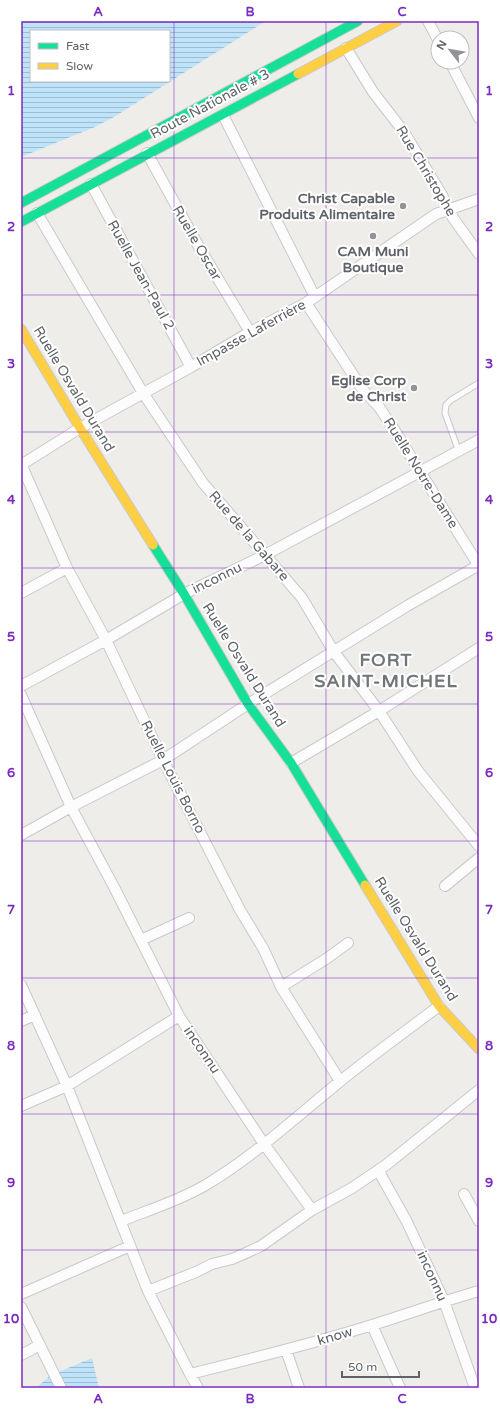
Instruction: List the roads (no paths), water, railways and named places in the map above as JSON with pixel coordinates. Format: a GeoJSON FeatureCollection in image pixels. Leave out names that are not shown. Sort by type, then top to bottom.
{"type":"FeatureCollection","features":[{"type":"Feature","properties":{"kind":"street","name":"Route Nationale # 3"},"geometry":{"type":"LineString","coordinates":[[25,200],[358,21]]}},
{"type":"Feature","properties":{"kind":"street","name":"Route Nationale # 3"},"geometry":{"type":"LineString","coordinates":[[21,222],[147,153],[223,115],[397,21]]}},
{"type":"Feature","properties":{"kind":"street"},"geometry":{"type":"LineString","coordinates":[[428,21],[433,30]]}},
{"type":"Feature","properties":{"kind":"street","name":"Rue Christophe"},"geometry":{"type":"LineString","coordinates":[[346,48],[373,92],[404,132],[442,194],[449,210],[479,254]]}},
{"type":"Feature","properties":{"kind":"street"},"geometry":{"type":"LineString","coordinates":[[454,70],[479,118]]}},
{"type":"Feature","properties":{"kind":"street"},"geometry":{"type":"LineString","coordinates":[[223,115],[315,297]]}},
{"type":"Feature","properties":{"kind":"street","name":"Ruelle Oscar"},"geometry":{"type":"LineString","coordinates":[[147,153],[199,248],[250,332]]}},
{"type":"Feature","properties":{"kind":"street","name":"Ruelle Jean-Paul 2"},"geometry":{"type":"LineString","coordinates":[[91,184],[191,367]]}},
{"type":"Feature","properties":{"kind":"street","name":"Impasse Laferrière"},"geometry":{"type":"LineString","coordinates":[[21,464],[80,428],[191,367],[250,332],[306,303],[436,214],[479,199]]}},
{"type":"Feature","properties":{"kind":"street","name":"Rue de la Gabare"},"geometry":{"type":"LineString","coordinates":[[37,213],[143,393],[203,483],[302,598],[334,652],[379,711],[418,771],[479,846]]}},
{"type":"Feature","properties":{"kind":"street","name":"Ruelle Notre-Dame"},"geometry":{"type":"LineString","coordinates":[[306,303],[363,390],[379,407],[394,428],[479,565]]}},
{"type":"Feature","properties":{"kind":"street","name":"Ruelle Osvald Durand"},"geometry":{"type":"LineString","coordinates":[[21,329],[80,428],[184,594],[248,704],[291,763],[440,1006],[479,1048]]}},
{"type":"Feature","properties":{"kind":"street","name":"inconnu"},"geometry":{"type":"LineString","coordinates":[[21,686],[106,640],[184,594],[265,555],[479,440]]}},
{"type":"Feature","properties":{"kind":"street","name":"Ruelle Louis Borno"},"geometry":{"type":"LineString","coordinates":[[21,464],[67,568],[106,640],[163,760],[240,910],[263,948],[280,987],[340,1081]]}},
{"type":"Feature","properties":{"kind":"street"},"geometry":{"type":"LineString","coordinates":[[21,835],[71,807],[163,760],[248,704],[407,606],[479,565]]}},
{"type":"Feature","properties":{"kind":"street"},"geometry":{"type":"LineString","coordinates":[[21,593],[67,568]]}},
{"type":"Feature","properties":{"kind":"street"},"geometry":{"type":"LineString","coordinates":[[291,763],[379,711],[479,648]]}},
{"type":"Feature","properties":{"kind":"street","name":"inconnu"},"geometry":{"type":"LineString","coordinates":[[21,695],[71,807],[179,1016],[264,1144],[312,1210]]}},
{"type":"Feature","properties":{"kind":"street"},"geometry":{"type":"LineString","coordinates":[[445,886],[479,858]]}},
{"type":"Feature","properties":{"kind":"street"},"geometry":{"type":"LineString","coordinates":[[141,940],[189,918]]}},
{"type":"Feature","properties":{"kind":"street"},"geometry":{"type":"LineString","coordinates":[[280,987],[326,959],[348,943]]}},
{"type":"Feature","properties":{"kind":"street"},"geometry":{"type":"LineString","coordinates":[[21,985],[67,1086],[148,1291],[198,1388]]}},
{"type":"Feature","properties":{"kind":"street"},"geometry":{"type":"LineString","coordinates":[[120,1221],[183,1198],[219,1177],[264,1144],[340,1081],[440,1006]]}},
{"type":"Feature","properties":{"kind":"street"},"geometry":{"type":"LineString","coordinates":[[21,1021],[34,1015]]}},
{"type":"Feature","properties":{"kind":"street","name":"inconnu"},"geometry":{"type":"LineString","coordinates":[[21,1106],[67,1086],[179,1016]]}},
{"type":"Feature","properties":{"kind":"street"},"geometry":{"type":"LineString","coordinates":[[148,1291],[212,1264],[232,1259],[261,1246],[312,1210],[352,1188],[386,1165],[479,1090]]}},
{"type":"Feature","properties":{"kind":"street","name":"inconnu"},"geometry":{"type":"LineString","coordinates":[[378,1170],[407,1222],[444,1301],[475,1388]]}},
{"type":"Feature","properties":{"kind":"street"},"geometry":{"type":"LineString","coordinates":[[464,1194],[479,1220]]}},
{"type":"Feature","properties":{"kind":"street"},"geometry":{"type":"LineString","coordinates":[[21,1294],[130,1246]]}},
{"type":"Feature","properties":{"kind":"street","name":"know"},"geometry":{"type":"LineString","coordinates":[[190,1374],[286,1350],[372,1325],[479,1291]]}},
{"type":"Feature","properties":{"kind":"street"},"geometry":{"type":"LineString","coordinates":[[21,1307],[61,1388]]}},
{"type":"Feature","properties":{"kind":"street"},"geometry":{"type":"LineString","coordinates":[[372,1325],[400,1388]]}},
{"type":"Feature","properties":{"kind":"street"},"geometry":{"type":"LineString","coordinates":[[21,1354],[40,1345]]}},
{"type":"Feature","properties":{"kind":"street"},"geometry":{"type":"LineString","coordinates":[[286,1350],[300,1388]]}},
{"type":"Feature","properties":{"kind":"lane"},"geometry":{"type":"LineString","coordinates":[[459,452],[445,413],[446,405],[451,400],[479,383]]}},
{"type":"Feature","properties":{"kind":"water"},"geometry":{"type":"Polygon","coordinates":[[[21,21],[266,21],[170,82],[170,30],[30,30],[30,82],[169,82],[114,117],[95,127],[21,157],[21,21]]]}},
{"type":"Feature","properties":{"kind":"water"},"geometry":{"type":"Polygon","coordinates":[[[92,1358],[99,1388],[36,1388],[51,1375],[92,1358]]]}},
{"type":"Feature","properties":{"kind":"place","name":"Christ Capable Produits Alimentaire"},"geometry":{"type":"Point","coordinates":[403,206]}},
{"type":"Feature","properties":{"kind":"place","name":"CAM Muni Boutique"},"geometry":{"type":"Point","coordinates":[373,236]}},
{"type":"Feature","properties":{"kind":"place","name":"Eglise Corp de Christ"},"geometry":{"type":"Point","coordinates":[414,388]}},
{"type":"Feature","properties":{"kind":"district","name":"FORT SAINT-MICHEL"},"geometry":{"type":"Point","coordinates":[386,670]}}]}
